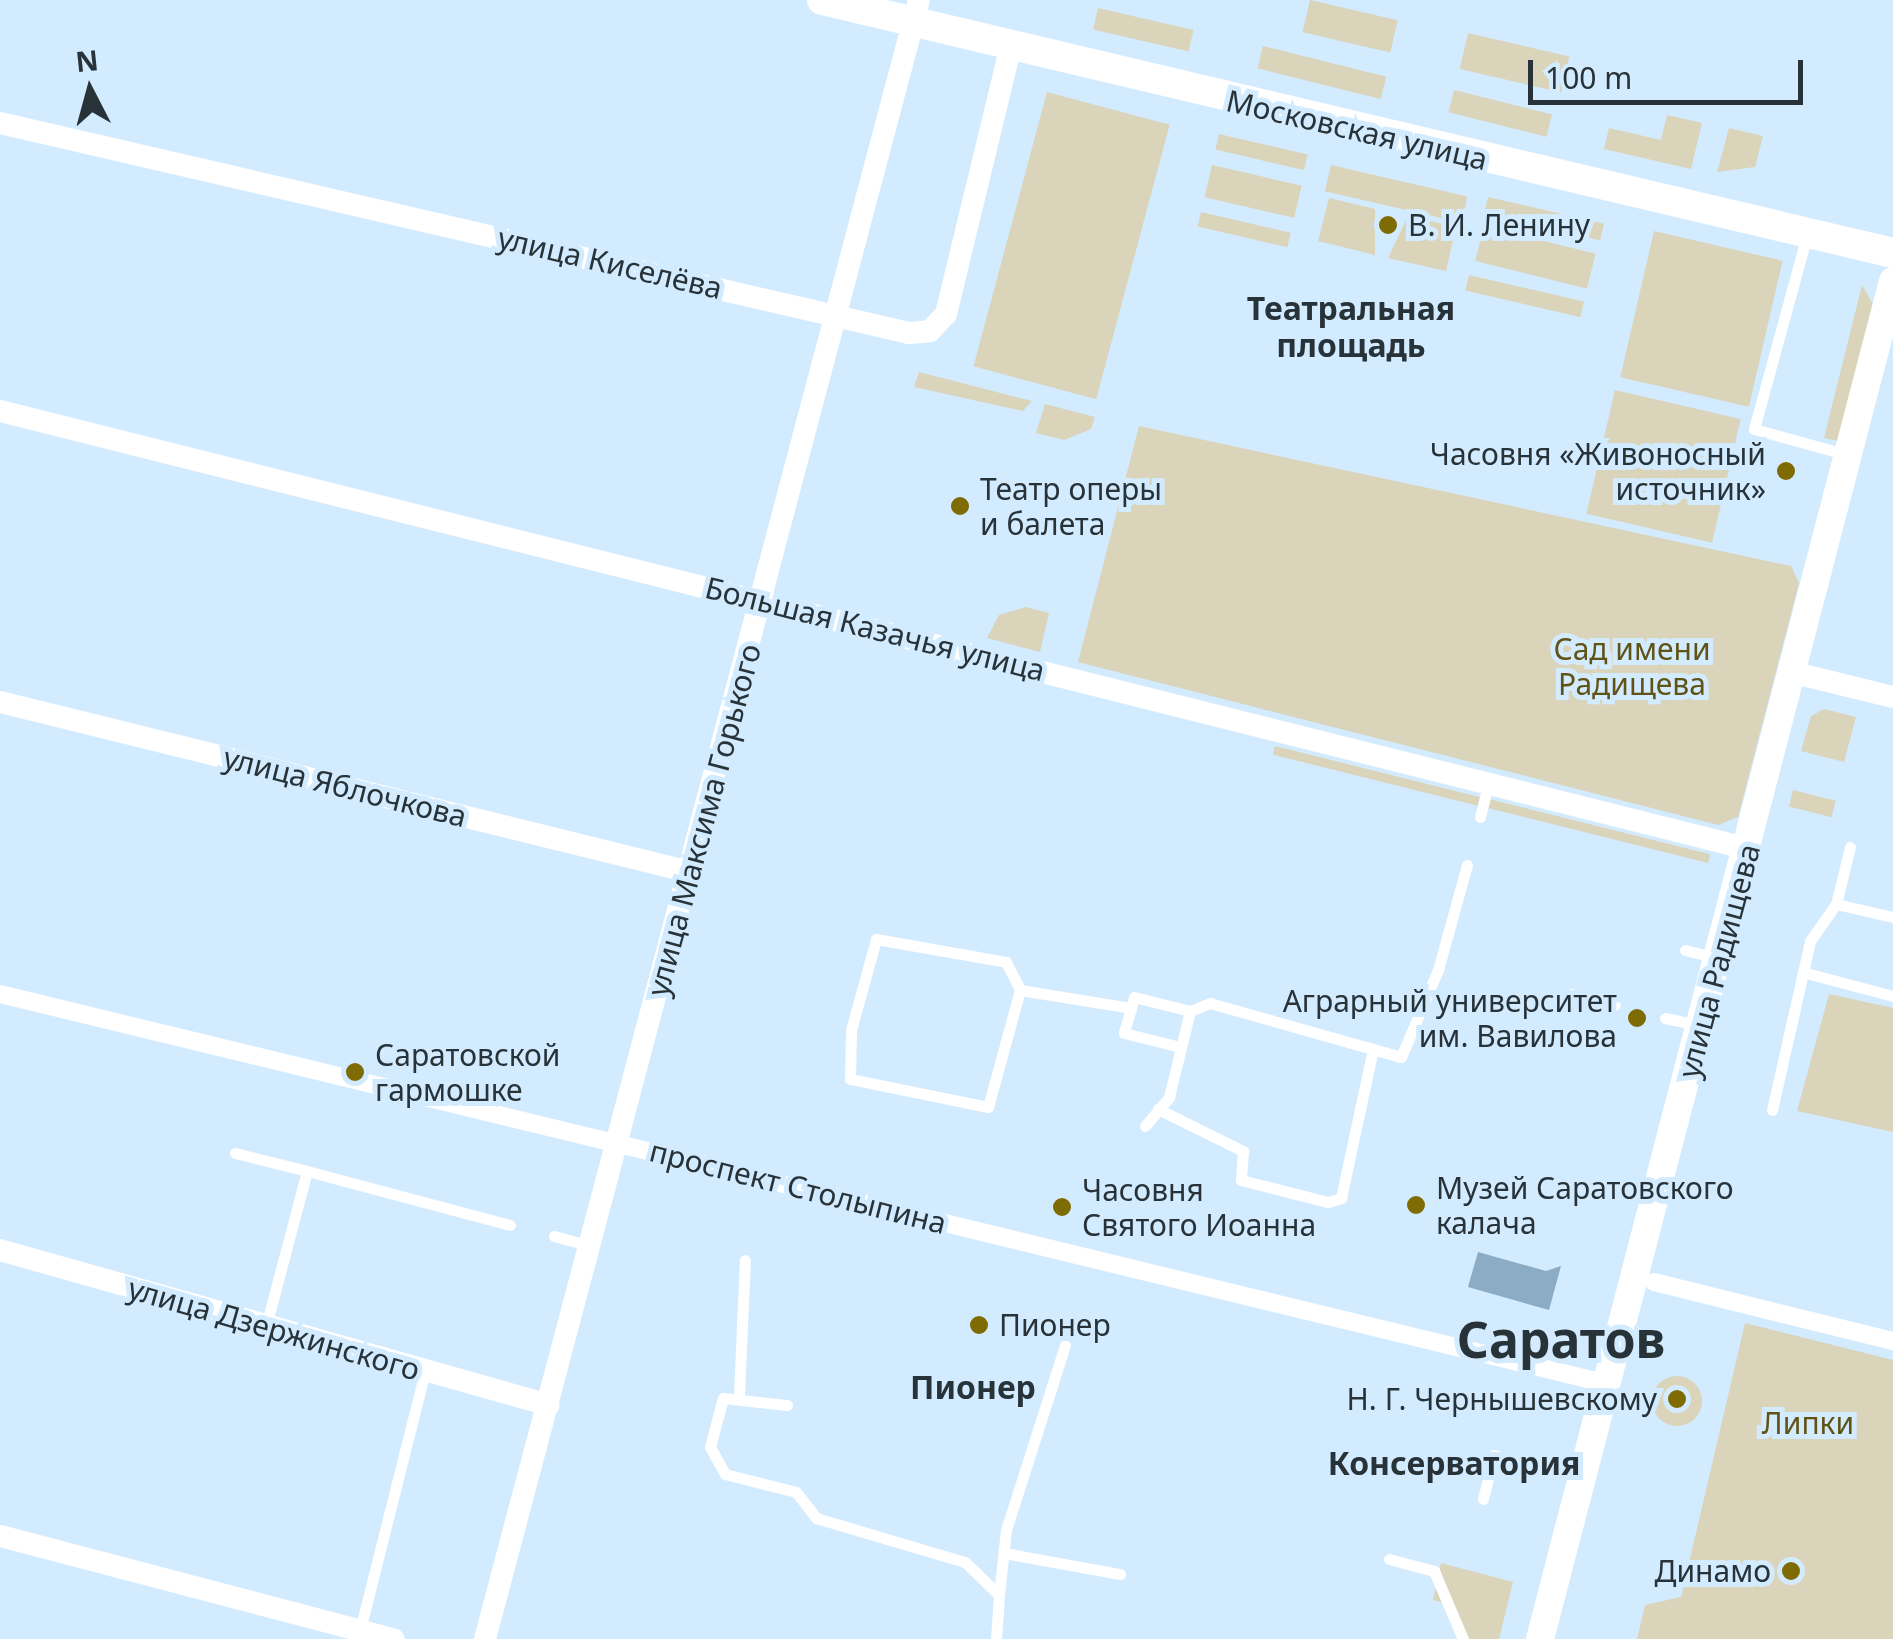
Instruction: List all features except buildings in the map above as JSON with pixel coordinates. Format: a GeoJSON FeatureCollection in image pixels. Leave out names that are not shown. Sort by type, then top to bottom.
{"type":"FeatureCollection","features":[{"type":"Feature","properties":{"kind":"main road","name":"Московская улица"},"geometry":{"type":"LineString","coordinates":[[822,0],[917,11],[1011,46],[1893,253]]}},
{"type":"Feature","properties":{"kind":"street","name":"улица Максима Горького"},"geometry":{"type":"LineString","coordinates":[[486,1639],[917,11]]}},
{"type":"Feature","properties":{"kind":"street","name":"улица Киселёва"},"geometry":{"type":"LineString","coordinates":[[0,123],[909,332],[930,330],[946,314],[1011,46]]}},
{"type":"Feature","properties":{"kind":"street","name":"улица Радищева"},"geometry":{"type":"LineString","coordinates":[[1540,1639],[1795,673],[1893,281]]}},
{"type":"Feature","properties":{"kind":"street","name":"Большая Казачья улица"},"geometry":{"type":"LineString","coordinates":[[0,411],[1748,849]]}},
{"type":"Feature","properties":{"kind":"street"},"geometry":{"type":"LineString","coordinates":[[1795,673],[1893,698]]}},
{"type":"Feature","properties":{"kind":"street","name":"улица Яблочкова"},"geometry":{"type":"LineString","coordinates":[[0,702],[690,872]]}},
{"type":"Feature","properties":{"kind":"street","name":"проспект Столыпина"},"geometry":{"type":"LineString","coordinates":[[0,994],[1596,1381]]}},
{"type":"Feature","properties":{"kind":"street","name":"улица Дзержинского"},"geometry":{"type":"LineString","coordinates":[[0,1250],[549,1405]]}},
{"type":"Feature","properties":{"kind":"street"},"geometry":{"type":"LineString","coordinates":[[1654,1282],[1893,1340]]}},
{"type":"Feature","properties":{"kind":"street"},"geometry":{"type":"LineString","coordinates":[[0,1536],[394,1639]]}},
{"type":"Feature","properties":{"kind":"lane"},"geometry":{"type":"LineString","coordinates":[[1807,235],[1754,428],[1850,456]]}},
{"type":"Feature","properties":{"kind":"lane"},"geometry":{"type":"LineString","coordinates":[[1480,817],[1489,782]]}},
{"type":"Feature","properties":{"kind":"lane"},"geometry":{"type":"LineString","coordinates":[[1772,1110],[1818,921],[1836,904],[1850,847]]}},
{"type":"Feature","properties":{"kind":"lane"},"geometry":{"type":"LineString","coordinates":[[1180,1047],[1124,1033],[1134,996],[1190,1011],[1210,1004],[1400,1057],[1438,970],[1466,865]]}},
{"type":"Feature","properties":{"kind":"lane"},"geometry":{"type":"LineString","coordinates":[[1836,904],[1893,916]]}},
{"type":"Feature","properties":{"kind":"lane"},"geometry":{"type":"LineString","coordinates":[[876,939],[1006,962],[1020,990],[988,1107],[850,1079],[851,1030],[876,939]]}},
{"type":"Feature","properties":{"kind":"lane"},"geometry":{"type":"LineString","coordinates":[[1684,950],[1720,959]]}},
{"type":"Feature","properties":{"kind":"lane"},"geometry":{"type":"LineString","coordinates":[[1806,973],[1893,996]]}},
{"type":"Feature","properties":{"kind":"lane"},"geometry":{"type":"LineString","coordinates":[[1020,990],[1131,1008]]}},
{"type":"Feature","properties":{"kind":"lane"},"geometry":{"type":"LineString","coordinates":[[1571,994],[1615,1005]]}},
{"type":"Feature","properties":{"kind":"lane"},"geometry":{"type":"LineString","coordinates":[[1145,1126],[1158,1109],[1190,1011]]}},
{"type":"Feature","properties":{"kind":"lane"},"geometry":{"type":"LineString","coordinates":[[1665,1018],[1702,1026]]}},
{"type":"Feature","properties":{"kind":"lane"},"geometry":{"type":"LineString","coordinates":[[1158,1109],[1243,1150],[1241,1180],[1328,1202],[1342,1198],[1374,1049]]}},
{"type":"Feature","properties":{"kind":"lane"},"geometry":{"type":"LineString","coordinates":[[236,1153],[510,1224]]}},
{"type":"Feature","properties":{"kind":"lane"},"geometry":{"type":"LineString","coordinates":[[266,1326],[307,1172]]}},
{"type":"Feature","properties":{"kind":"lane"},"geometry":{"type":"LineString","coordinates":[[554,1236],[591,1246]]}},
{"type":"Feature","properties":{"kind":"lane"},"geometry":{"type":"LineString","coordinates":[[739,1395],[744,1260]]}},
{"type":"Feature","properties":{"kind":"lane"},"geometry":{"type":"LineString","coordinates":[[996,1639],[1004,1553],[1065,1344]]}},
{"type":"Feature","properties":{"kind":"lane"},"geometry":{"type":"LineString","coordinates":[[360,1630],[425,1372]]}},
{"type":"Feature","properties":{"kind":"lane"},"geometry":{"type":"LineString","coordinates":[[787,1405],[739,1395],[723,1398],[710,1447],[724,1474],[796,1492],[816,1518],[965,1562],[999,1595]]}},
{"type":"Feature","properties":{"kind":"lane"},"geometry":{"type":"LineString","coordinates":[[1483,1499],[1494,1455],[1583,1478]]}},
{"type":"Feature","properties":{"kind":"lane"},"geometry":{"type":"LineString","coordinates":[[1004,1553],[1120,1574]]}},
{"type":"Feature","properties":{"kind":"lane"},"geometry":{"type":"LineString","coordinates":[[1388,1559],[1434,1571],[1463,1639]]}},
{"type":"Feature","properties":{"kind":"green space"},"geometry":{"type":"Polygon","coordinates":[[[1310,0],[1398,20],[1390,52],[1303,32],[1310,0]]]}},
{"type":"Feature","properties":{"kind":"green space"},"geometry":{"type":"Polygon","coordinates":[[[1098,8],[1193,30],[1189,51],[1093,29],[1098,8]]]}},
{"type":"Feature","properties":{"kind":"green space"},"geometry":{"type":"Polygon","coordinates":[[[1468,33],[1569,56],[1561,92],[1460,69],[1468,33]]]}},
{"type":"Feature","properties":{"kind":"green space"},"geometry":{"type":"Polygon","coordinates":[[[1263,46],[1386,77],[1381,99],[1257,68],[1263,46]]]}},
{"type":"Feature","properties":{"kind":"green space"},"geometry":{"type":"Polygon","coordinates":[[[1454,90],[1552,114],[1546,137],[1448,112],[1454,90]]]}},
{"type":"Feature","properties":{"kind":"green space"},"geometry":{"type":"Polygon","coordinates":[[[1047,92],[1170,125],[1096,399],[973,366],[1047,92]]]}},
{"type":"Feature","properties":{"kind":"green space"},"geometry":{"type":"Polygon","coordinates":[[[1667,115],[1702,123],[1691,169],[1604,149],[1609,128],[1661,140],[1667,115]]]}},
{"type":"Feature","properties":{"kind":"green space"},"geometry":{"type":"Polygon","coordinates":[[[1729,128],[1763,136],[1755,167],[1717,172],[1729,128]]]}},
{"type":"Feature","properties":{"kind":"green space"},"geometry":{"type":"Polygon","coordinates":[[[1219,134],[1308,154],[1304,170],[1215,150],[1219,134]]]}},
{"type":"Feature","properties":{"kind":"green space"},"geometry":{"type":"Polygon","coordinates":[[[1212,165],[1302,186],[1294,218],[1205,197],[1212,165]]]}},
{"type":"Feature","properties":{"kind":"green space"},"geometry":{"type":"Polygon","coordinates":[[[1331,165],[1467,196],[1461,223],[1325,191],[1331,165]]]}},
{"type":"Feature","properties":{"kind":"green space"},"geometry":{"type":"Polygon","coordinates":[[[1488,197],[1604,224],[1600,240],[1484,214],[1488,197]]]}},
{"type":"Feature","properties":{"kind":"green space"},"geometry":{"type":"Polygon","coordinates":[[[1329,198],[1375,209],[1375,255],[1318,241],[1329,198]]]}},
{"type":"Feature","properties":{"kind":"green space"},"geometry":{"type":"Polygon","coordinates":[[[1201,212],[1291,233],[1287,247],[1198,227],[1201,212]]]}},
{"type":"Feature","properties":{"kind":"green space"},"geometry":{"type":"Polygon","coordinates":[[[1408,216],[1456,227],[1446,271],[1388,258],[1408,216]]]}},
{"type":"Feature","properties":{"kind":"green space"},"geometry":{"type":"Polygon","coordinates":[[[1484,226],[1596,254],[1587,289],[1475,261],[1484,226]]]}},
{"type":"Feature","properties":{"kind":"green space"},"geometry":{"type":"Polygon","coordinates":[[[1654,231],[1783,261],[1749,407],[1620,377],[1654,231]]]}},
{"type":"Feature","properties":{"kind":"green space"},"geometry":{"type":"Polygon","coordinates":[[[1469,275],[1584,302],[1580,317],[1465,291],[1469,275]]]}},
{"type":"Feature","properties":{"kind":"green space"},"geometry":{"type":"Polygon","coordinates":[[[1862,285],[1874,306],[1838,441],[1824,438],[1862,285]]]}},
{"type":"Feature","properties":{"kind":"green space"},"geometry":{"type":"Polygon","coordinates":[[[919,372],[1032,401],[1023,411],[914,387],[919,372]]]}},
{"type":"Feature","properties":{"kind":"green space"},"geometry":{"type":"Polygon","coordinates":[[[1615,390],[1741,419],[1712,543],[1586,514],[1615,390]]]}},
{"type":"Feature","properties":{"kind":"green space"},"geometry":{"type":"Polygon","coordinates":[[[1045,404],[1095,417],[1091,429],[1064,440],[1036,433],[1045,404]]]}},
{"type":"Feature","properties":{"kind":"green space","name":"Сад имени Радищева"},"geometry":{"type":"Polygon","coordinates":[[[1139,426],[1791,566],[1799,583],[1738,817],[1718,825],[1078,662],[1139,426]]]}},
{"type":"Feature","properties":{"kind":"green space"},"geometry":{"type":"Polygon","coordinates":[[[1026,607],[1049,613],[1040,652],[987,638],[999,615],[1026,607]]]}},
{"type":"Feature","properties":{"kind":"green space"},"geometry":{"type":"Polygon","coordinates":[[[1824,709],[1856,717],[1844,762],[1801,751],[1811,716],[1824,709]]]}},
{"type":"Feature","properties":{"kind":"green space"},"geometry":{"type":"Polygon","coordinates":[[[1275,746],[1482,798],[1479,806],[1273,755],[1275,746]]]}},
{"type":"Feature","properties":{"kind":"green space"},"geometry":{"type":"Polygon","coordinates":[[[1793,790],[1836,801],[1832,817],[1789,806],[1793,790]]]}},
{"type":"Feature","properties":{"kind":"green space"},"geometry":{"type":"Polygon","coordinates":[[[1489,799],[1710,854],[1708,863],[1487,808],[1489,799]]]}},
{"type":"Feature","properties":{"kind":"green space"},"geometry":{"type":"Polygon","coordinates":[[[1829,994],[1893,1008],[1893,1132],[1797,1111],[1829,994]]]}},
{"type":"Feature","properties":{"kind":"green space","name":"Липки"},"geometry":{"type":"Polygon","coordinates":[[[1745,1323],[1893,1360],[1893,1639],[1637,1639],[1645,1605],[1681,1597],[1745,1323]]]}},
{"type":"Feature","properties":{"kind":"green space"},"geometry":{"type":"Polygon","coordinates":[[[1677,1376],[1695,1383],[1702,1401],[1695,1419],[1677,1426],[1659,1419],[1652,1401],[1659,1383],[1677,1376]]]}},
{"type":"Feature","properties":{"kind":"green space"},"geometry":{"type":"Polygon","coordinates":[[[1441,1563],[1513,1582],[1499,1639],[1464,1639],[1453,1605],[1433,1600],[1441,1563]]]}},
{"type":"Feature","properties":{"kind":"water"},"geometry":{"type":"Polygon","coordinates":[[[1478,1252],[1546,1271],[1561,1266],[1549,1310],[1468,1287],[1478,1252]]]}},
{"type":"Feature","properties":{"kind":"place","name":"В. И. Ленину"},"geometry":{"type":"Point","coordinates":[1388,225]}},
{"type":"Feature","properties":{"kind":"place","name":"Часовня «Живоносный источник»"},"geometry":{"type":"Point","coordinates":[1786,471]}},
{"type":"Feature","properties":{"kind":"place","name":"Театр оперы и балета"},"geometry":{"type":"Point","coordinates":[960,506]}},
{"type":"Feature","properties":{"kind":"place","name":"Аграрный университет им. Вавилова"},"geometry":{"type":"Point","coordinates":[1637,1018]}},
{"type":"Feature","properties":{"kind":"place","name":"Саратовской гармошке"},"geometry":{"type":"Point","coordinates":[355,1072]}},
{"type":"Feature","properties":{"kind":"place","name":"Музей Саратовского калача"},"geometry":{"type":"Point","coordinates":[1416,1205]}},
{"type":"Feature","properties":{"kind":"place","name":"Часовня Святого Иоанна"},"geometry":{"type":"Point","coordinates":[1062,1207]}},
{"type":"Feature","properties":{"kind":"place","name":"Пионер"},"geometry":{"type":"Point","coordinates":[979,1325]}},
{"type":"Feature","properties":{"kind":"place","name":"Н. Г. Чернышевскому"},"geometry":{"type":"Point","coordinates":[1677,1399]}},
{"type":"Feature","properties":{"kind":"place","name":"Динамо"},"geometry":{"type":"Point","coordinates":[1791,1571]}},
{"type":"Feature","properties":{"kind":"district","name":"Театральная площадь"},"geometry":{"type":"Point","coordinates":[1351,328]}},
{"type":"Feature","properties":{"kind":"district","name":"Саратов"},"geometry":{"type":"Point","coordinates":[1561,1340]}},
{"type":"Feature","properties":{"kind":"district","name":"Пионер"},"geometry":{"type":"Point","coordinates":[973,1387]}},
{"type":"Feature","properties":{"kind":"district","name":"Консерватория"},"geometry":{"type":"Point","coordinates":[1454,1463]}}]}
